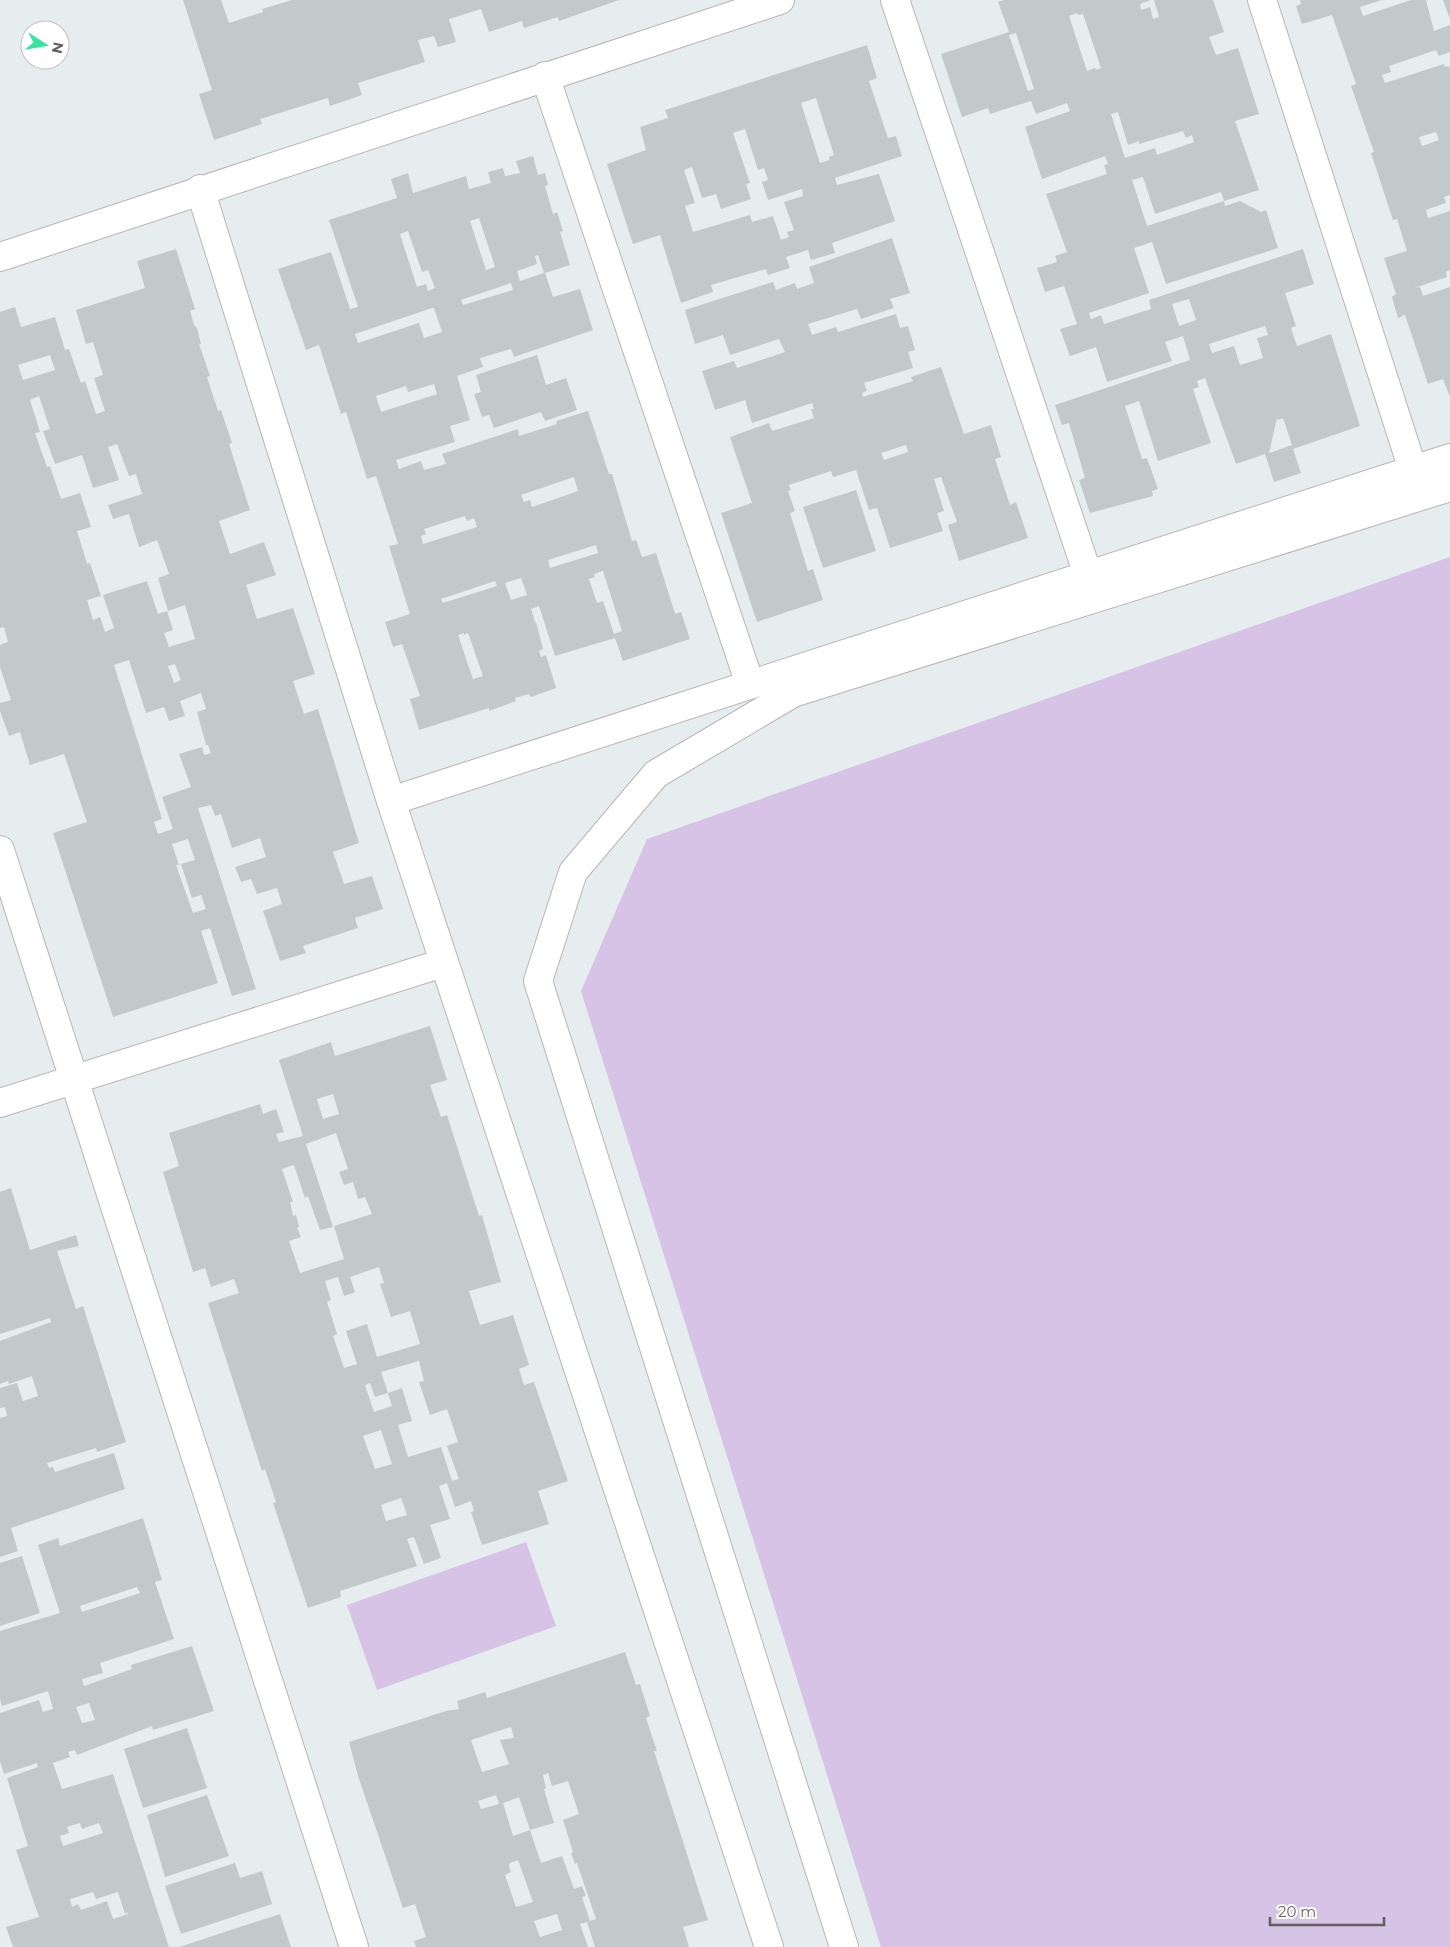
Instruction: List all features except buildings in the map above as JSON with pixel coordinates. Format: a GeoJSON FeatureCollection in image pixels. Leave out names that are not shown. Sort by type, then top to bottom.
{"type":"FeatureCollection","features":[{"type":"Feature","properties":{"kind":"street"},"geometry":{"type":"LineString","coordinates":[[0,257],[545,76],[750,4],[780,0]]}},
{"type":"Feature","properties":{"kind":"street"},"geometry":{"type":"LineString","coordinates":[[895,0],[1088,575]]}},
{"type":"Feature","properties":{"kind":"street"},"geometry":{"type":"LineString","coordinates":[[1262,0],[1413,470]]}},
{"type":"Feature","properties":{"kind":"street"},"geometry":{"type":"LineString","coordinates":[[545,76],[750,684]]}},
{"type":"Feature","properties":{"kind":"street"},"geometry":{"type":"LineString","coordinates":[[200,190],[443,963],[769,1947]]}},
{"type":"Feature","properties":{"kind":"street"},"geometry":{"type":"LineString","coordinates":[[391,801],[1450,458]]}},
{"type":"Feature","properties":{"kind":"street"},"geometry":{"type":"LineString","coordinates":[[844,1947],[538,981],[573,872],[656,774],[792,693],[1450,487]]}},
{"type":"Feature","properties":{"kind":"street"},"geometry":{"type":"LineString","coordinates":[[0,850],[354,1947]]}},
{"type":"Feature","properties":{"kind":"street"},"geometry":{"type":"LineString","coordinates":[[0,1103],[443,963]]}},
{"type":"Feature","properties":{"kind":"shaded area"},"geometry":{"type":"Polygon","coordinates":[[[1450,557],[1450,1947],[881,1947],[581,991],[647,839],[1450,557]]]}},
{"type":"Feature","properties":{"kind":"shaded area"},"geometry":{"type":"Polygon","coordinates":[[[526,1542],[556,1626],[377,1690],[347,1605],[526,1542]]]}}]}
